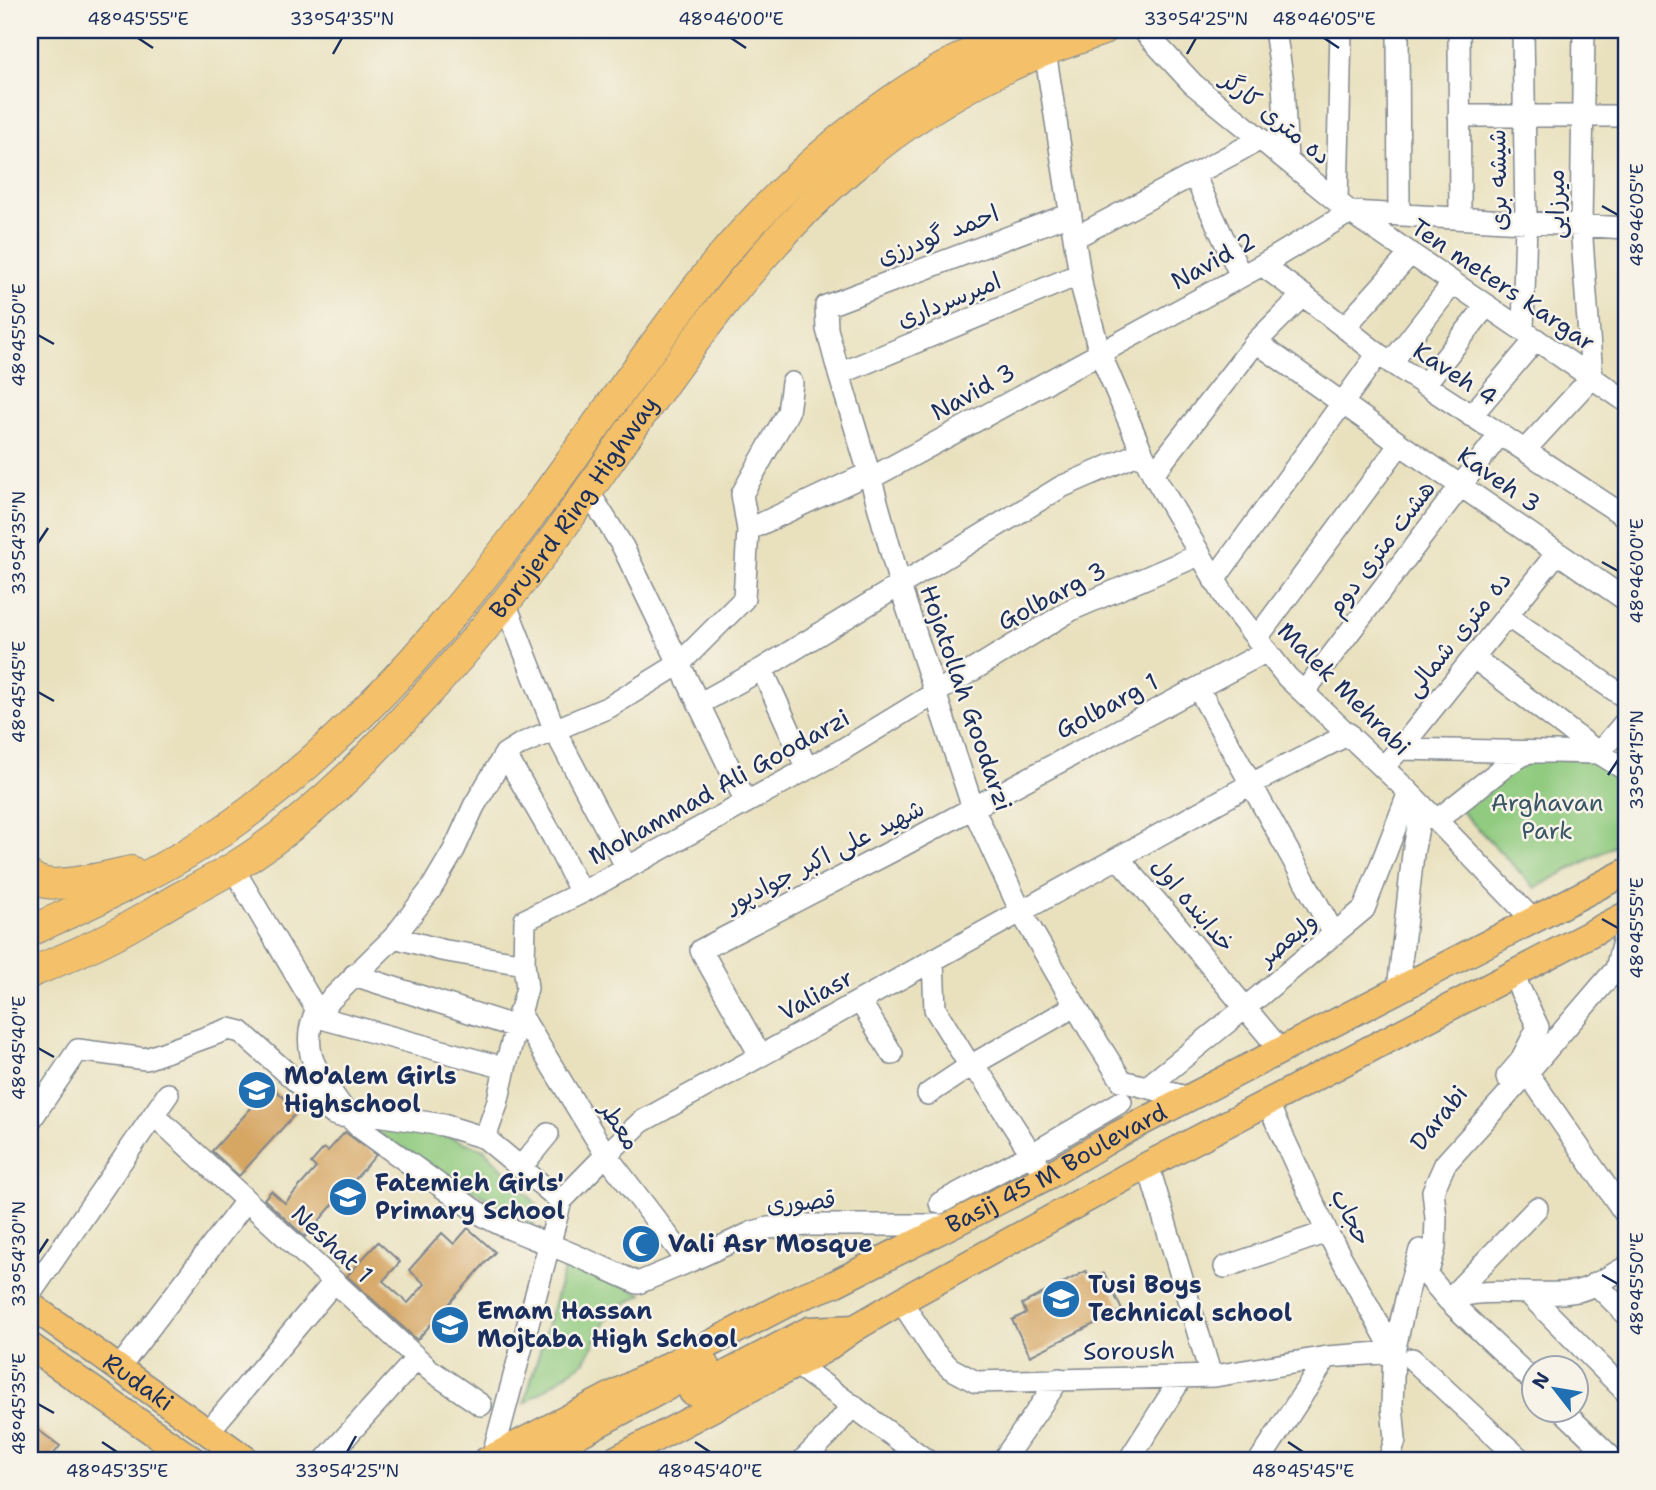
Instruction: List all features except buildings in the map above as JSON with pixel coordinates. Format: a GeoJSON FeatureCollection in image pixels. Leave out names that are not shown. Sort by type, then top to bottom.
{"type":"FeatureCollection","features":[{"type":"Feature","properties":{"kind":"highway","name":"Borujerd Ring Highway"},"geometry":{"type":"LineString","coordinates":[[30,931],[145,876],[224,830],[276,790],[341,732],[415,657],[497,560],[673,319],[727,250],[762,212],[828,151],[895,98],[982,47],[1023,30]]}},
{"type":"Feature","properties":{"kind":"highway","name":"Borujerd Ring Highway"},"geometry":{"type":"LineString","coordinates":[[35,974],[118,933],[233,868],[280,836],[352,773],[437,683],[505,602],[558,534],[687,354],[770,248],[849,170],[884,141],[950,96],[1021,60],[1103,30]]}},
{"type":"Feature","properties":{"kind":"highway"},"geometry":{"type":"LineString","coordinates":[[30,876],[46,883],[84,881],[169,863]]}},
{"type":"Feature","properties":{"kind":"main road","name":"Basij 45 M Boulevard"},"geometry":{"type":"LineString","coordinates":[[490,1459],[800,1297],[834,1284],[945,1214],[1046,1177],[1119,1134],[1626,872]]}},
{"type":"Feature","properties":{"kind":"main road","name":"Basij 45 M Boulevard"},"geometry":{"type":"LineString","coordinates":[[614,1460],[797,1365],[901,1301],[1148,1165],[1626,915]]}},
{"type":"Feature","properties":{"kind":"main road"},"geometry":{"type":"LineString","coordinates":[[563,1460],[805,1323],[834,1284]]}},
{"type":"Feature","properties":{"kind":"main road","name":"Rudaki"},"geometry":{"type":"LineString","coordinates":[[30,1305],[247,1460]]}},
{"type":"Feature","properties":{"kind":"main road"},"geometry":{"type":"LineString","coordinates":[[531,1460],[805,1323],[855,1328]]}},
{"type":"Feature","properties":{"kind":"main road","name":"Rudaki"},"geometry":{"type":"LineString","coordinates":[[30,1346],[193,1460]]}},
{"type":"Feature","properties":{"kind":"main road"},"geometry":{"type":"LineString","coordinates":[[113,1404],[128,1392],[125,1373]]}},
{"type":"Feature","properties":{"kind":"main road"},"geometry":{"type":"LineString","coordinates":[[167,1442],[165,1430],[168,1424],[172,1419],[186,1416]]}},
{"type":"Feature","properties":{"kind":"street","name":"ده متری کارگر"},"geometry":{"type":"LineString","coordinates":[[1143,30],[1193,84],[1343,207]]}},
{"type":"Feature","properties":{"kind":"street"},"geometry":{"type":"LineString","coordinates":[[1275,30],[1283,83],[1287,160]]}},
{"type":"Feature","properties":{"kind":"street"},"geometry":{"type":"LineString","coordinates":[[1340,30],[1343,207],[1398,215],[1626,228]]}},
{"type":"Feature","properties":{"kind":"street"},"geometry":{"type":"LineString","coordinates":[[1398,30],[1398,215]]}},
{"type":"Feature","properties":{"kind":"street"},"geometry":{"type":"LineString","coordinates":[[1458,30],[1460,218]]}},
{"type":"Feature","properties":{"kind":"street","name":"شیشه بری"},"geometry":{"type":"LineString","coordinates":[[1523,30],[1529,334]]}},
{"type":"Feature","properties":{"kind":"street","name":"میرزایی"},"geometry":{"type":"LineString","coordinates":[[1584,30],[1581,225],[1592,377]]}},
{"type":"Feature","properties":{"kind":"street","name":"Malek Mehrabi"},"geometry":{"type":"LineString","coordinates":[[1045,51],[1080,274],[1100,353],[1153,474],[1228,602],[1287,677],[1423,806],[1533,920]]}},
{"type":"Feature","properties":{"kind":"street"},"geometry":{"type":"LineString","coordinates":[[1460,116],[1626,116]]}},
{"type":"Feature","properties":{"kind":"street"},"geometry":{"type":"LineString","coordinates":[[1074,239],[1261,139]]}},
{"type":"Feature","properties":{"kind":"street"},"geometry":{"type":"LineString","coordinates":[[1194,175],[1241,276]]}},
{"type":"Feature","properties":{"kind":"street","name":"Ten meters Kargar"},"geometry":{"type":"LineString","coordinates":[[1343,207],[1626,401]]}},
{"type":"Feature","properties":{"kind":"street","name":"Navid 2"},"geometry":{"type":"LineString","coordinates":[[1100,353],[1262,265],[1343,207]]}},
{"type":"Feature","properties":{"kind":"street","name":"احمد گودرزی"},"geometry":{"type":"LineString","coordinates":[[826,306],[1070,214]]}},
{"type":"Feature","properties":{"kind":"street"},"geometry":{"type":"LineString","coordinates":[[1343,328],[1411,253]]}},
{"type":"Feature","properties":{"kind":"street","name":"Kaveh 4"},"geometry":{"type":"LineString","coordinates":[[1262,265],[1385,359],[1626,517]]}},
{"type":"Feature","properties":{"kind":"street","name":"امیرسرداری"},"geometry":{"type":"LineString","coordinates":[[839,374],[1080,274]]}},
{"type":"Feature","properties":{"kind":"street"},"geometry":{"type":"LineString","coordinates":[[1214,580],[1342,403],[1453,283]]}},
{"type":"Feature","properties":{"kind":"street"},"geometry":{"type":"LineString","coordinates":[[1153,474],[1256,342],[1303,295]]}},
{"type":"Feature","properties":{"kind":"street"},"geometry":{"type":"LineString","coordinates":[[1424,385],[1487,305]]}},
{"type":"Feature","properties":{"kind":"street","name":"Hojatollah Goodarzi"},"geometry":{"type":"LineString","coordinates":[[826,306],[827,329],[900,585],[973,808],[1021,912],[1121,1092]]}},
{"type":"Feature","properties":{"kind":"street"},"geometry":{"type":"LineString","coordinates":[[1471,416],[1529,334]]}},
{"type":"Feature","properties":{"kind":"street","name":"Kaveh 3"},"geometry":{"type":"LineString","coordinates":[[1256,342],[1626,600]]}},
{"type":"Feature","properties":{"kind":"street","name":"Navid 3"},"geometry":{"type":"LineString","coordinates":[[748,530],[870,475],[1100,353]]}},
{"type":"Feature","properties":{"kind":"street"},"geometry":{"type":"LineString","coordinates":[[1525,450],[1592,377]]}},
{"type":"Feature","properties":{"kind":"street"},"geometry":{"type":"LineString","coordinates":[[348,1116],[311,1055],[309,1030],[316,1014],[394,937],[431,889],[454,850],[474,806],[505,754],[521,744],[609,707],[680,664],[744,599],[748,530],[742,494],[788,412],[792,383]]}},
{"type":"Feature","properties":{"kind":"street","name":"هشت متری دوم"},"geometry":{"type":"LineString","coordinates":[[1304,692],[1500,434]]}},
{"type":"Feature","properties":{"kind":"street"},"geometry":{"type":"LineString","coordinates":[[1262,645],[1400,444]]}},
{"type":"Feature","properties":{"kind":"street"},"geometry":{"type":"LineString","coordinates":[[699,705],[1061,487],[1142,452]]}},
{"type":"Feature","properties":{"kind":"street"},"geometry":{"type":"LineString","coordinates":[[588,491],[623,547],[746,802]]}},
{"type":"Feature","properties":{"kind":"street","name":"ده متری شمالی"},"geometry":{"type":"LineString","coordinates":[[1383,767],[1557,553]]}},
{"type":"Feature","properties":{"kind":"street","name":"Golbarg 3"},"geometry":{"type":"LineString","coordinates":[[935,693],[1073,609],[1199,555]]}},
{"type":"Feature","properties":{"kind":"street"},"geometry":{"type":"LineString","coordinates":[[505,602],[555,731],[627,868]]}},
{"type":"Feature","properties":{"kind":"street"},"geometry":{"type":"LineString","coordinates":[[1507,616],[1626,698]]}},
{"type":"Feature","properties":{"kind":"street","name":"Golbarg 1"},"geometry":{"type":"LineString","coordinates":[[973,808],[1198,688],[1262,645]]}},
{"type":"Feature","properties":{"kind":"street"},"geometry":{"type":"LineString","coordinates":[[1474,658],[1599,753],[1626,770]]}},
{"type":"Feature","properties":{"kind":"street"},"geometry":{"type":"LineString","coordinates":[[762,669],[807,769]]}},
{"type":"Feature","properties":{"kind":"street"},"geometry":{"type":"LineString","coordinates":[[1198,688],[1334,934]]}},
{"type":"Feature","properties":{"kind":"street","name":"Mohammad Ali Goodarzi"},"geometry":{"type":"LineString","coordinates":[[524,964],[525,919],[581,893],[807,769],[935,693]]}},
{"type":"Feature","properties":{"kind":"street"},"geometry":{"type":"LineString","coordinates":[[1599,753],[1626,721]]}},
{"type":"Feature","properties":{"kind":"street","name":"Valiasr"},"geometry":{"type":"LineString","coordinates":[[490,1459],[561,1201],[641,1122],[1251,784],[1349,734]]}},
{"type":"Feature","properties":{"kind":"street"},"geometry":{"type":"LineString","coordinates":[[1400,748],[1599,753]]}},
{"type":"Feature","properties":{"kind":"street"},"geometry":{"type":"LineString","coordinates":[[1398,990],[1413,854],[1423,806],[1529,752]]}},
{"type":"Feature","properties":{"kind":"street"},"geometry":{"type":"LineString","coordinates":[[505,754],[553,837],[581,893]]}},
{"type":"Feature","properties":{"kind":"street","name":"ولیعصر"},"geometry":{"type":"LineString","coordinates":[[1147,1087],[1364,909],[1423,806]]}},
{"type":"Feature","properties":{"kind":"street","name":"شهید علی اکبر جوادپور"},"geometry":{"type":"LineString","coordinates":[[760,1055],[701,950],[973,808]]}},
{"type":"Feature","properties":{"kind":"street","name":"خدابنده اول"},"geometry":{"type":"LineString","coordinates":[[1118,858],[1281,1051]]}},
{"type":"Feature","properties":{"kind":"street"},"geometry":{"type":"LineString","coordinates":[[233,868],[316,1014],[505,1068]]}},
{"type":"Feature","properties":{"kind":"street"},"geometry":{"type":"LineString","coordinates":[[1520,1369],[1448,1300],[1427,1275],[1435,1248],[1433,1191],[1445,1164],[1524,1068],[1616,969],[1626,929]]}},
{"type":"Feature","properties":{"kind":"street"},"geometry":{"type":"LineString","coordinates":[[394,937],[442,950],[524,964],[527,988],[497,1104],[485,1138]]}},
{"type":"Feature","properties":{"kind":"street"},"geometry":{"type":"LineString","coordinates":[[933,961],[934,1009],[970,1066],[983,1078],[1046,1177]]}},
{"type":"Feature","properties":{"kind":"street"},"geometry":{"type":"LineString","coordinates":[[354,975],[517,1019]]}},
{"type":"Feature","properties":{"kind":"street","name":"Darabi"},"geometry":{"type":"LineString","coordinates":[[1390,1460],[1395,1440],[1392,1405],[1403,1355],[1407,1295],[1422,1244],[1425,1216],[1422,1192],[1432,1160],[1524,1068],[1538,1027],[1513,975]]}},
{"type":"Feature","properties":{"kind":"street"},"geometry":{"type":"LineString","coordinates":[[860,1001],[892,1054]]}},
{"type":"Feature","properties":{"kind":"street"},"geometry":{"type":"LineString","coordinates":[[928,1094],[970,1066],[1075,1006]]}},
{"type":"Feature","properties":{"kind":"street","name":"معطر"},"geometry":{"type":"LineString","coordinates":[[517,1019],[606,1155],[688,1262]]}},
{"type":"Feature","properties":{"kind":"street"},"geometry":{"type":"LineString","coordinates":[[30,1121],[78,1050],[146,1059],[229,1029],[241,1032],[332,1114],[348,1116],[357,1112],[443,1125],[485,1138],[561,1201]]}},
{"type":"Feature","properties":{"kind":"street"},"geometry":{"type":"LineString","coordinates":[[1524,1068],[1626,1215]]}},
{"type":"Feature","properties":{"kind":"street"},"geometry":{"type":"LineString","coordinates":[[945,1214],[1121,1092],[1147,1087],[1190,1098]]}},
{"type":"Feature","properties":{"kind":"street"},"geometry":{"type":"LineString","coordinates":[[1119,1134],[1121,1092]]}},
{"type":"Feature","properties":{"kind":"street"},"geometry":{"type":"LineString","coordinates":[[30,1294],[169,1094]]}},
{"type":"Feature","properties":{"kind":"street","name":"حجاب"},"geometry":{"type":"LineString","coordinates":[[1267,1102],[1327,1232],[1403,1355]]}},
{"type":"Feature","properties":{"kind":"street","name":"Neshat 1"},"geometry":{"type":"LineString","coordinates":[[154,1115],[430,1370],[481,1405]]}},
{"type":"Feature","properties":{"kind":"street","name":"قصوری"},"geometry":{"type":"LineString","coordinates":[[348,1116],[359,1127],[484,1217],[638,1283],[753,1232],[768,1228],[945,1214]]}},
{"type":"Feature","properties":{"kind":"street"},"geometry":{"type":"LineString","coordinates":[[521,1167],[548,1134]]}},
{"type":"Feature","properties":{"kind":"street"},"geometry":{"type":"LineString","coordinates":[[1148,1165],[1211,1376]]}},
{"type":"Feature","properties":{"kind":"street"},"geometry":{"type":"LineString","coordinates":[[125,1373],[246,1201]]}},
{"type":"Feature","properties":{"kind":"street"},"geometry":{"type":"LineString","coordinates":[[1448,1300],[1537,1208]]}},
{"type":"Feature","properties":{"kind":"street"},"geometry":{"type":"LineString","coordinates":[[1225,1267],[1327,1232]]}},
{"type":"Feature","properties":{"kind":"street"},"geometry":{"type":"LineString","coordinates":[[1448,1300],[1463,1294],[1581,1290],[1626,1267]]}},
{"type":"Feature","properties":{"kind":"street"},"geometry":{"type":"LineString","coordinates":[[208,1432],[334,1282]]}},
{"type":"Feature","properties":{"kind":"street"},"geometry":{"type":"LineString","coordinates":[[1595,1283],[1626,1314]]}},
{"type":"Feature","properties":{"kind":"street"},"geometry":{"type":"LineString","coordinates":[[1528,1293],[1626,1392]]}},
{"type":"Feature","properties":{"kind":"street","name":"Soroush"},"geometry":{"type":"LineString","coordinates":[[901,1301],[936,1353],[950,1368],[976,1382],[1211,1376],[1327,1357],[1403,1355]]}},
{"type":"Feature","properties":{"kind":"street"},"geometry":{"type":"LineString","coordinates":[[1403,1355],[1521,1460]]}},
{"type":"Feature","properties":{"kind":"street"},"geometry":{"type":"LineString","coordinates":[[1260,1460],[1327,1357]]}},
{"type":"Feature","properties":{"kind":"street"},"geometry":{"type":"LineString","coordinates":[[325,1460],[417,1358]]}},
{"type":"Feature","properties":{"kind":"street"},"geometry":{"type":"LineString","coordinates":[[797,1365],[926,1460]]}},
{"type":"Feature","properties":{"kind":"street"},"geometry":{"type":"LineString","coordinates":[[1129,1460],[1182,1377]]}},
{"type":"Feature","properties":{"kind":"street"},"geometry":{"type":"LineString","coordinates":[[1003,1460],[1059,1379]]}},
{"type":"Feature","properties":{"kind":"street"},"geometry":{"type":"LineString","coordinates":[[803,1460],[830,1434],[853,1405]]}},
{"type":"Feature","properties":{"kind":"street"},"geometry":{"type":"LineString","coordinates":[[1577,1424],[1614,1460]]}},
{"type":"Feature","properties":{"kind":"green space","name":"Arghavan Park"},"geometry":{"type":"Polygon","coordinates":[[[1547,757],[1592,758],[1626,774],[1626,840],[1535,888],[1458,808],[1514,768],[1547,757]]]}},
{"type":"Feature","properties":{"kind":"green space"},"geometry":{"type":"Polygon","coordinates":[[[378,1123],[422,1128],[484,1149],[540,1208],[533,1226],[376,1132],[378,1123]]]}},
{"type":"Feature","properties":{"kind":"green space"},"geometry":{"type":"Polygon","coordinates":[[[567,1260],[643,1294],[610,1312],[585,1361],[524,1404],[567,1260]]]}},
{"type":"Feature","properties":{"kind":"place","name":"Mo'alem Girls Highschool"},"geometry":{"type":"Point","coordinates":[257,1090]}},
{"type":"Feature","properties":{"kind":"place","name":"Fatemieh Girls' Primary School"},"geometry":{"type":"Point","coordinates":[348,1197]}},
{"type":"Feature","properties":{"kind":"place","name":"Vali Asr Mosque"},"geometry":{"type":"Point","coordinates":[641,1244]}},
{"type":"Feature","properties":{"kind":"place","name":"Tusi Boys Technical school"},"geometry":{"type":"Point","coordinates":[1061,1299]}},
{"type":"Feature","properties":{"kind":"place","name":"Emam Hassan Mojtaba High School"},"geometry":{"type":"Point","coordinates":[450,1325]}}]}
